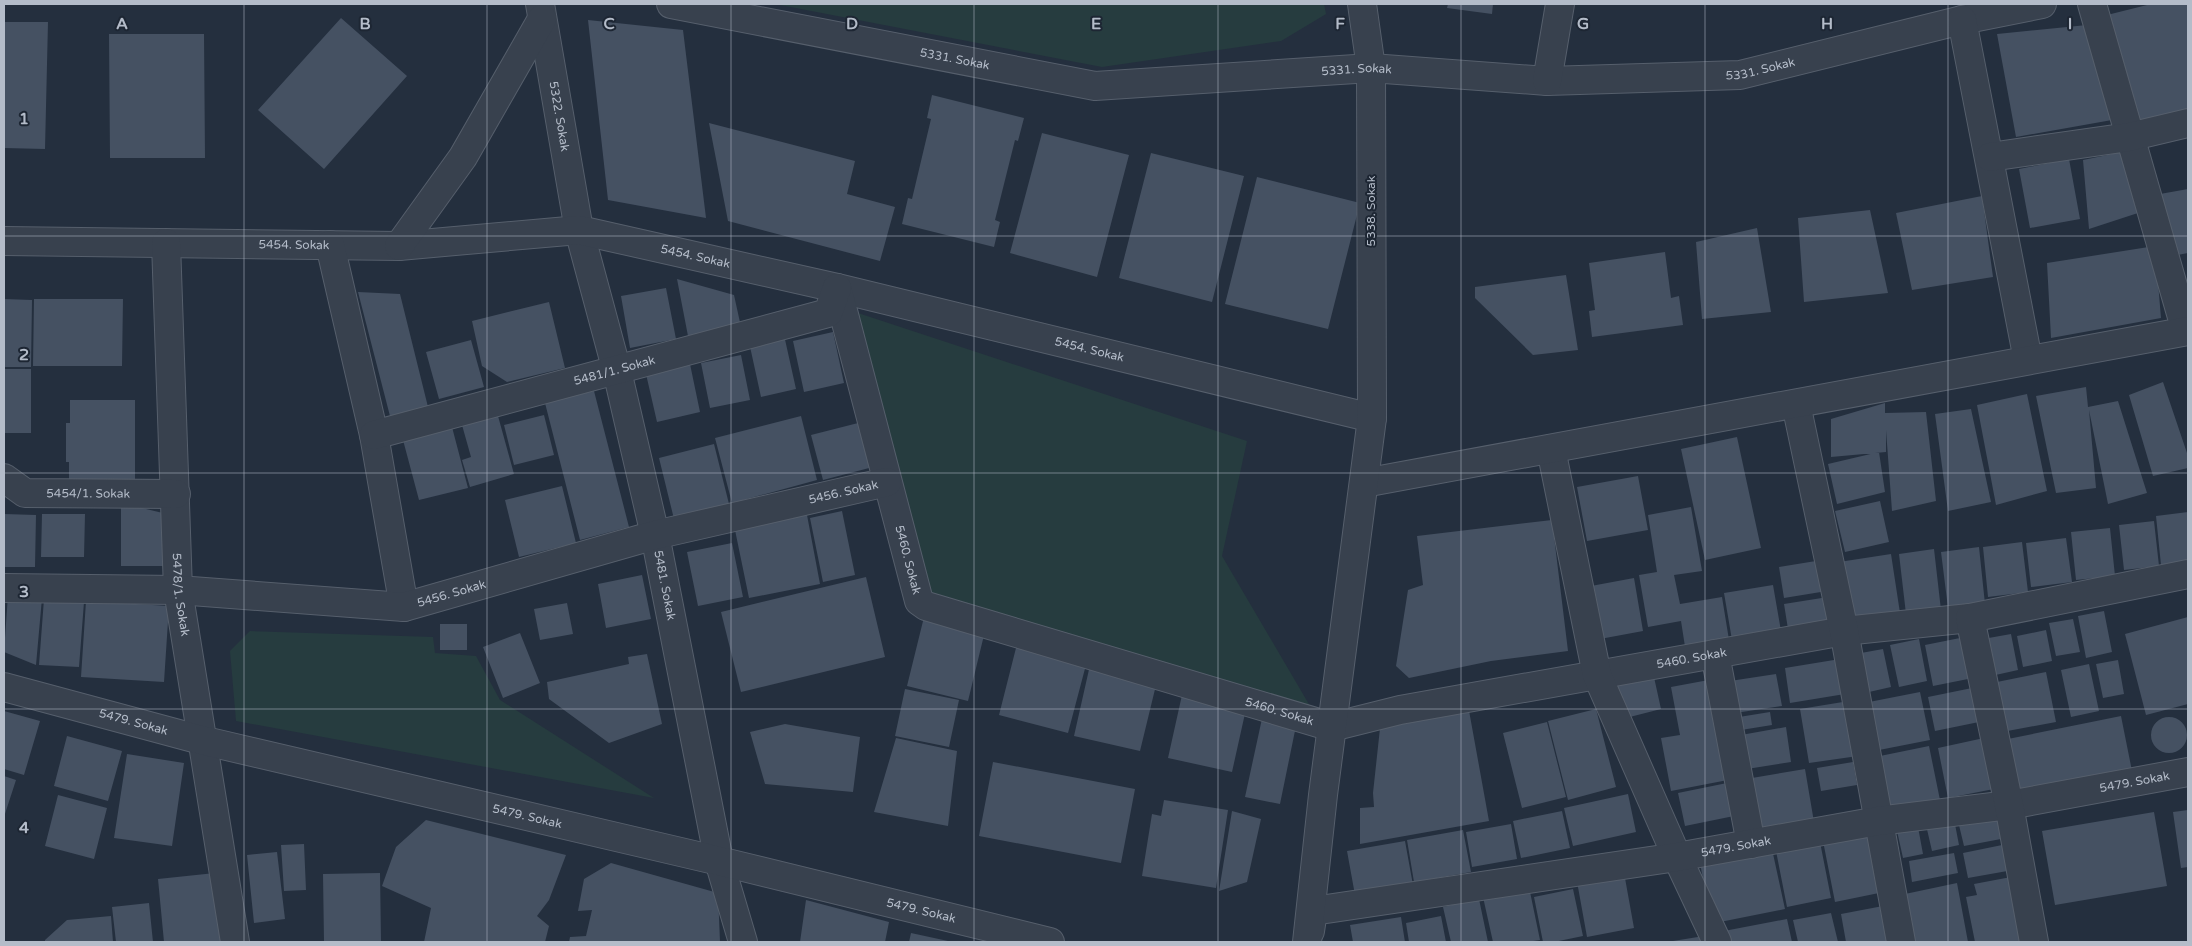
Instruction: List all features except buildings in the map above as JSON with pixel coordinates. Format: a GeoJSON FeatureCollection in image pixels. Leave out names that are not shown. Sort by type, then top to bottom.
{"type":"FeatureCollection","features":[{"type":"Feature","properties":{"kind":"street","name":"5331. Sokak"},"geometry":{"type":"LineString","coordinates":[[671,4],[1095,86],[1371,68],[1547,81],[1740,75],[1962,20],[2042,4]]}},
{"type":"Feature","properties":{"kind":"street","name":"5338. Sokak"},"geometry":{"type":"LineString","coordinates":[[1308,942],[1332,727],[1372,418],[1371,68],[1362,4]]}},
{"type":"Feature","properties":{"kind":"street"},"geometry":{"type":"LineString","coordinates":[[1547,81],[1560,4]]}},
{"type":"Feature","properties":{"kind":"street"},"geometry":{"type":"LineString","coordinates":[[1364,483],[2187,331],[2129,137],[2092,4]]}},
{"type":"Feature","properties":{"kind":"street"},"geometry":{"type":"LineString","coordinates":[[399,246],[463,157],[541,11]]}},
{"type":"Feature","properties":{"kind":"street","name":"5322. Sokak"},"geometry":{"type":"LineString","coordinates":[[541,11],[579,230]]}},
{"type":"Feature","properties":{"kind":"street"},"geometry":{"type":"LineString","coordinates":[[1962,20],[2028,360]]}},
{"type":"Feature","properties":{"kind":"street"},"geometry":{"type":"LineString","coordinates":[[1990,157],[2129,137],[2188,123]]}},
{"type":"Feature","properties":{"kind":"street","name":"5454. Sokak"},"geometry":{"type":"LineString","coordinates":[[4,240],[399,246],[579,230],[837,288],[1372,418]]}},
{"type":"Feature","properties":{"kind":"street","name":"5481. Sokak"},"geometry":{"type":"LineString","coordinates":[[579,230],[617,371],[655,535],[720,861],[743,942]]}},
{"type":"Feature","properties":{"kind":"street","name":"5478/1. Sokak"},"geometry":{"type":"LineString","coordinates":[[166,243],[178,590],[235,942]]}},
{"type":"Feature","properties":{"kind":"street"},"geometry":{"type":"LineString","coordinates":[[330,245],[374,435],[404,607]]}},
{"type":"Feature","properties":{"kind":"street","name":"5481/1. Sokak"},"geometry":{"type":"LineString","coordinates":[[374,435],[828,314],[837,288]]}},
{"type":"Feature","properties":{"kind":"street","name":"5460. Sokak"},"geometry":{"type":"LineString","coordinates":[[837,288],[919,601],[926,606],[1332,727],[1400,710],[1715,654],[1844,632],[1970,618],[2188,574]]}},
{"type":"Feature","properties":{"kind":"street"},"geometry":{"type":"LineString","coordinates":[[1796,404],[1844,632],[1901,942]]}},
{"type":"Feature","properties":{"kind":"street"},"geometry":{"type":"LineString","coordinates":[[1550,448],[1597,675],[1677,857],[1718,942]]}},
{"type":"Feature","properties":{"kind":"street","name":"5454/1. Sokak"},"geometry":{"type":"LineString","coordinates":[[4,478],[25,493],[176,494]]}},
{"type":"Feature","properties":{"kind":"street","name":"5456. Sokak"},"geometry":{"type":"LineString","coordinates":[[4,588],[178,590],[404,607],[655,535],[887,482]]}},
{"type":"Feature","properties":{"kind":"street"},"geometry":{"type":"LineString","coordinates":[[1970,618],[2009,804],[2034,942]]}},
{"type":"Feature","properties":{"kind":"street"},"geometry":{"type":"LineString","coordinates":[[1715,654],[1751,844]]}},
{"type":"Feature","properties":{"kind":"street","name":"5479. Sokak"},"geometry":{"type":"LineString","coordinates":[[4,687],[201,740],[720,861],[1050,942]]}},
{"type":"Feature","properties":{"kind":"street","name":"5479. Sokak"},"geometry":{"type":"LineString","coordinates":[[1308,942],[1313,912],[1677,857],[1878,821],[2009,804],[2188,772]]}},
{"type":"Feature","properties":{"kind":"green space"},"geometry":{"type":"Polygon","coordinates":[[[775,4],[1324,4],[1326,14],[1281,41],[1102,67],[775,4]]]}},
{"type":"Feature","properties":{"kind":"green space"},"geometry":{"type":"Polygon","coordinates":[[[855,312],[1247,441],[1222,556],[1317,718],[923,595],[855,312]]]}},
{"type":"Feature","properties":{"kind":"green space"},"geometry":{"type":"Polygon","coordinates":[[[250,631],[433,637],[435,653],[476,656],[500,700],[654,798],[236,721],[230,651],[250,631]]]}}]}
